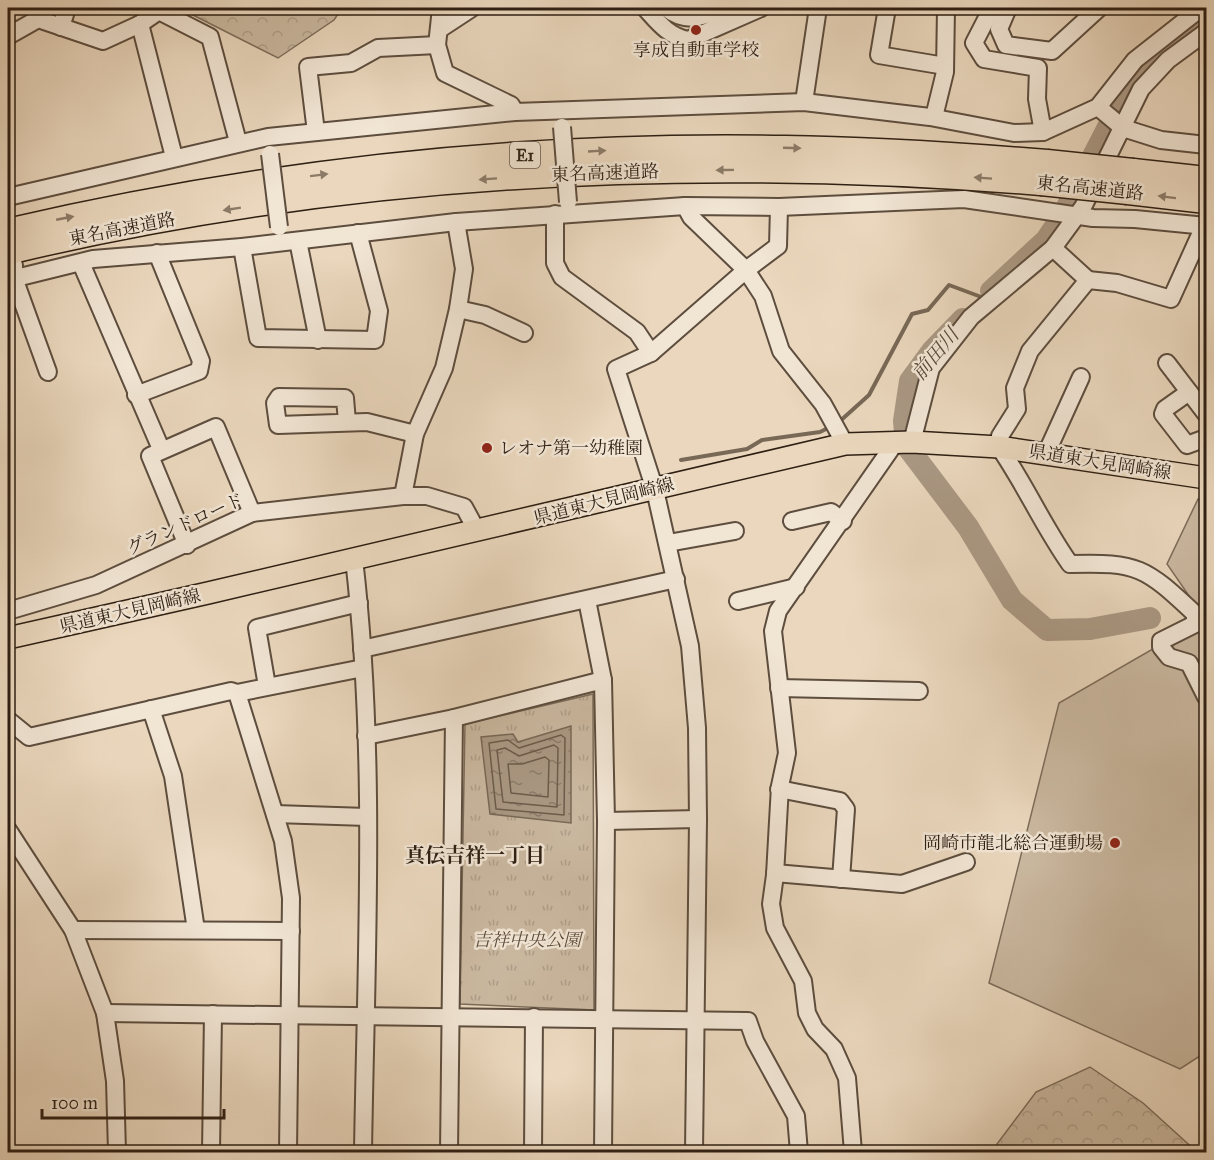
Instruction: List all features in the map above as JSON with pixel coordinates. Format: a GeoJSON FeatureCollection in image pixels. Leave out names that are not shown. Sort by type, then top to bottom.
{"type":"FeatureCollection","features":[{"type":"Feature","properties":{"kind":"highway","name":"東名高速道路"},"geometry":{"type":"LineString","coordinates":[[8,231],[157,200],[309,176],[532,154],[640,149],[784,148],[925,153],[1044,172],[1130,181],[1206,178]]}},
{"type":"Feature","properties":{"kind":"highway","name":"東名高速道路"},"geometry":{"type":"LineString","coordinates":[[11,269],[161,221],[312,196],[532,176],[642,170],[1044,172]]}},
{"type":"Feature","properties":{"kind":"highway","name":"東名高速道路"},"geometry":{"type":"LineString","coordinates":[[1130,181],[1206,201]]}},
{"type":"Feature","properties":{"kind":"main road","name":"県道東大見岡崎線"},"geometry":{"type":"LineString","coordinates":[[8,638],[655,490],[845,444],[904,442],[999,447],[1206,478]]}},
{"type":"Feature","properties":{"kind":"street"},"geometry":{"type":"LineString","coordinates":[[61,27],[67,8]]}},
{"type":"Feature","properties":{"kind":"street"},"geometry":{"type":"LineString","coordinates":[[441,8],[438,37],[445,73],[511,105],[515,112]]}},
{"type":"Feature","properties":{"kind":"street"},"geometry":{"type":"LineString","coordinates":[[316,132],[308,68],[351,63],[378,48],[438,37],[472,8]]}},
{"type":"Feature","properties":{"kind":"street"},"geometry":{"type":"LineString","coordinates":[[645,8],[664,29],[678,38],[688,40],[761,8]]}},
{"type":"Feature","properties":{"kind":"street"},"geometry":{"type":"LineString","coordinates":[[666,8],[676,16],[690,19],[728,8]]}},
{"type":"Feature","properties":{"kind":"street"},"geometry":{"type":"LineString","coordinates":[[804,102],[818,8]]}},
{"type":"Feature","properties":{"kind":"street"},"geometry":{"type":"LineString","coordinates":[[887,8],[879,55],[945,66]]}},
{"type":"Feature","properties":{"kind":"street"},"geometry":{"type":"LineString","coordinates":[[934,117],[945,66],[946,8]]}},
{"type":"Feature","properties":{"kind":"street"},"geometry":{"type":"LineString","coordinates":[[992,8],[974,43],[984,59],[1038,68],[1037,99],[1043,132]]}},
{"type":"Feature","properties":{"kind":"street"},"geometry":{"type":"LineString","coordinates":[[1008,8],[999,29],[1006,45],[1052,51],[1099,8]]}},
{"type":"Feature","properties":{"kind":"street"},"geometry":{"type":"LineString","coordinates":[[8,36],[38,20],[103,41],[140,24],[158,9],[210,37],[238,142]]}},
{"type":"Feature","properties":{"kind":"street"},"geometry":{"type":"LineString","coordinates":[[8,196],[238,142],[269,145],[316,132],[559,109],[804,102],[934,117],[1014,133],[1043,132],[1098,108],[1135,60],[1191,10]]}},
{"type":"Feature","properties":{"kind":"street"},"geometry":{"type":"LineString","coordinates":[[140,24],[174,158]]}},
{"type":"Feature","properties":{"kind":"street"},"geometry":{"type":"LineString","coordinates":[[853,1152],[847,1078],[834,1049],[815,1029],[807,1013],[803,981],[775,928],[771,904],[775,873],[779,789],[787,753],[773,631],[778,611],[904,442],[931,368],[971,318],[1053,248],[1083,207],[1141,89],[1168,60],[1206,32]]}},
{"type":"Feature","properties":{"kind":"street"},"geometry":{"type":"LineString","coordinates":[[1098,108],[1123,128],[1161,140],[1206,145]]}},
{"type":"Feature","properties":{"kind":"street"},"geometry":{"type":"LineString","coordinates":[[559,109],[562,127],[563,210],[555,263],[562,277],[637,332],[651,353]]}},
{"type":"Feature","properties":{"kind":"street"},"geometry":{"type":"LineString","coordinates":[[269,145],[286,236],[315,314],[318,340]]}},
{"type":"Feature","properties":{"kind":"street"},"geometry":{"type":"LineString","coordinates":[[48,372],[11,269],[157,253],[242,247],[286,236],[358,233],[563,210],[686,206],[779,207],[964,199],[1076,215],[1205,226],[1172,299],[1117,283],[1088,280],[1053,248]]}},
{"type":"Feature","properties":{"kind":"street"},"geometry":{"type":"LineString","coordinates":[[686,206],[692,217],[746,270],[763,296],[781,351],[824,404],[845,444]]}},
{"type":"Feature","properties":{"kind":"street"},"geometry":{"type":"LineString","coordinates":[[694,1152],[698,819],[697,728],[690,646],[655,490],[616,369],[651,353],[746,270],[778,246],[779,207]]}},
{"type":"Feature","properties":{"kind":"street"},"geometry":{"type":"LineString","coordinates":[[404,496],[415,435],[444,368],[458,309],[464,269],[456,222]]}},
{"type":"Feature","properties":{"kind":"street"},"geometry":{"type":"LineString","coordinates":[[242,247],[258,338],[375,340],[379,311],[358,233]]}},
{"type":"Feature","properties":{"kind":"street"},"geometry":{"type":"LineString","coordinates":[[136,395],[199,371],[201,362],[157,253]]}},
{"type":"Feature","properties":{"kind":"street"},"geometry":{"type":"LineString","coordinates":[[81,263],[161,449]]}},
{"type":"Feature","properties":{"kind":"street"},"geometry":{"type":"LineString","coordinates":[[1088,280],[1030,351],[1016,388],[1017,409],[1000,436],[999,447],[1014,469],[1047,532],[1070,564],[1114,562],[1141,570],[1160,581],[1195,614],[1195,624],[1161,641],[1161,647],[1169,657],[1189,663],[1206,696]]}},
{"type":"Feature","properties":{"kind":"street"},"geometry":{"type":"LineString","coordinates":[[458,309],[485,315],[525,333]]}},
{"type":"Feature","properties":{"kind":"street"},"geometry":{"type":"LineString","coordinates":[[1167,363],[1206,414]]}},
{"type":"Feature","properties":{"kind":"street"},"geometry":{"type":"LineString","coordinates":[[1046,454],[1081,377]]}},
{"type":"Feature","properties":{"kind":"street"},"geometry":{"type":"LineString","coordinates":[[1189,392],[1166,409],[1163,414],[1187,445],[1206,438]]}},
{"type":"Feature","properties":{"kind":"street"},"geometry":{"type":"LineString","coordinates":[[347,422],[367,422],[415,435]]}},
{"type":"Feature","properties":{"kind":"street"},"geometry":{"type":"LineString","coordinates":[[187,545],[150,456],[161,449],[216,427],[252,513]]}},
{"type":"Feature","properties":{"kind":"street","name":"グランドロード"},"geometry":{"type":"LineString","coordinates":[[8,611],[96,585],[187,545],[252,513],[404,496],[427,496],[464,507],[477,531]]}},
{"type":"Feature","properties":{"kind":"street"},"geometry":{"type":"LineString","coordinates":[[792,521],[831,512],[843,521]]}},
{"type":"Feature","properties":{"kind":"street"},"geometry":{"type":"LineString","coordinates":[[668,543],[735,531]]}},
{"type":"Feature","properties":{"kind":"street"},"geometry":{"type":"LineString","coordinates":[[354,559],[359,603],[366,736],[363,1152]]}},
{"type":"Feature","properties":{"kind":"street"},"geometry":{"type":"LineString","coordinates":[[362,649],[676,579]]}},
{"type":"Feature","properties":{"kind":"street"},"geometry":{"type":"LineString","coordinates":[[738,601],[796,587]]}},
{"type":"Feature","properties":{"kind":"street"},"geometry":{"type":"LineString","coordinates":[[587,600],[603,681],[606,821],[603,1152]]}},
{"type":"Feature","properties":{"kind":"street"},"geometry":{"type":"LineString","coordinates":[[36,603],[42,631]]}},
{"type":"Feature","properties":{"kind":"street"},"geometry":{"type":"LineString","coordinates":[[267,686],[257,628],[359,603]]}},
{"type":"Feature","properties":{"kind":"street"},"geometry":{"type":"LineString","coordinates":[[8,720],[29,737],[231,691],[237,693],[363,668]]}},
{"type":"Feature","properties":{"kind":"street"},"geometry":{"type":"LineString","coordinates":[[366,736],[454,718],[603,681]]}},
{"type":"Feature","properties":{"kind":"street"},"geometry":{"type":"LineString","coordinates":[[779,688],[919,691]]}},
{"type":"Feature","properties":{"kind":"street"},"geometry":{"type":"LineString","coordinates":[[237,693],[283,841],[286,864],[291,931],[288,1152]]}},
{"type":"Feature","properties":{"kind":"street"},"geometry":{"type":"LineString","coordinates":[[151,710],[173,776],[196,930]]}},
{"type":"Feature","properties":{"kind":"street"},"geometry":{"type":"LineString","coordinates":[[449,1152],[454,718]]}},
{"type":"Feature","properties":{"kind":"street"},"geometry":{"type":"LineString","coordinates":[[779,789],[840,801],[846,808],[841,879]]}},
{"type":"Feature","properties":{"kind":"street"},"geometry":{"type":"LineString","coordinates":[[274,814],[367,816]]}},
{"type":"Feature","properties":{"kind":"street"},"geometry":{"type":"LineString","coordinates":[[606,821],[698,819]]}},
{"type":"Feature","properties":{"kind":"street"},"geometry":{"type":"LineString","coordinates":[[8,830],[73,930],[105,1013],[115,1081],[117,1152]]}},
{"type":"Feature","properties":{"kind":"street"},"geometry":{"type":"LineString","coordinates":[[775,873],[902,884],[966,862]]}},
{"type":"Feature","properties":{"kind":"street"},"geometry":{"type":"LineString","coordinates":[[73,930],[291,931]]}},
{"type":"Feature","properties":{"kind":"street"},"geometry":{"type":"LineString","coordinates":[[105,1013],[748,1021],[755,1041],[795,1116],[799,1152]]}},
{"type":"Feature","properties":{"kind":"street"},"geometry":{"type":"LineString","coordinates":[[211,1152],[213,1014]]}},
{"type":"Feature","properties":{"kind":"street"},"geometry":{"type":"LineString","coordinates":[[533,1152],[534,1017]]}},
{"type":"Feature","properties":{"kind":"green space"},"geometry":{"type":"Polygon","coordinates":[[[179,8],[342,8],[334,20],[278,58],[179,8]]]}},
{"type":"Feature","properties":{"kind":"green space","name":"岡崎市龍北総合運動場"},"geometry":{"type":"Polygon","coordinates":[[[1198,499],[1206,500],[1206,1052],[1180,1069],[989,983],[1059,703],[1205,619],[1167,564],[1198,499]]]}},
{"type":"Feature","properties":{"kind":"green space","name":"吉祥中央公園"},"geometry":{"type":"Polygon","coordinates":[[[593,694],[594,1010],[460,1004],[465,724],[593,694]]]}},
{"type":"Feature","properties":{"kind":"green space"},"geometry":{"type":"Polygon","coordinates":[[[1090,1067],[1143,1103],[1197,1152],[991,1152],[1036,1092],[1090,1067]]]}},
{"type":"Feature","properties":{"kind":"water"},"geometry":{"type":"Polygon","coordinates":[[[571,726],[571,823],[490,814],[481,737],[513,734],[518,742],[571,726]]]}},
{"type":"Feature","properties":{"kind":"waterway","name":"前田川"},"geometry":{"type":"LineString","coordinates":[[991,291],[1046,240],[1064,213],[1127,90],[1156,54],[1206,16]]}},
{"type":"Feature","properties":{"kind":"waterway"},"geometry":{"type":"LineString","coordinates":[[839,422],[869,395],[912,314],[928,310],[949,285],[984,298]]}},
{"type":"Feature","properties":{"kind":"waterway","name":"前田川"},"geometry":{"type":"LineString","coordinates":[[963,319],[932,351],[910,381],[904,421],[906,445],[968,527],[1012,600],[1047,630],[1090,629],[1150,618]]}},
{"type":"Feature","properties":{"kind":"waterway"},"geometry":{"type":"LineString","coordinates":[[681,460],[747,449],[762,440],[820,432],[830,427]]}},
{"type":"Feature","properties":{"kind":"place","name":"享成自動車学校"},"geometry":{"type":"Point","coordinates":[696,30]}},
{"type":"Feature","properties":{"kind":"place","name":"レオナ第一幼稚園"},"geometry":{"type":"Point","coordinates":[487,448]}},
{"type":"Feature","properties":{"kind":"place","name":"岡崎市龍北総合運動場"},"geometry":{"type":"Point","coordinates":[1115,843]}},
{"type":"Feature","properties":{"kind":"district","name":"真伝吉祥一丁目"},"geometry":{"type":"Point","coordinates":[475,855]}}]}
